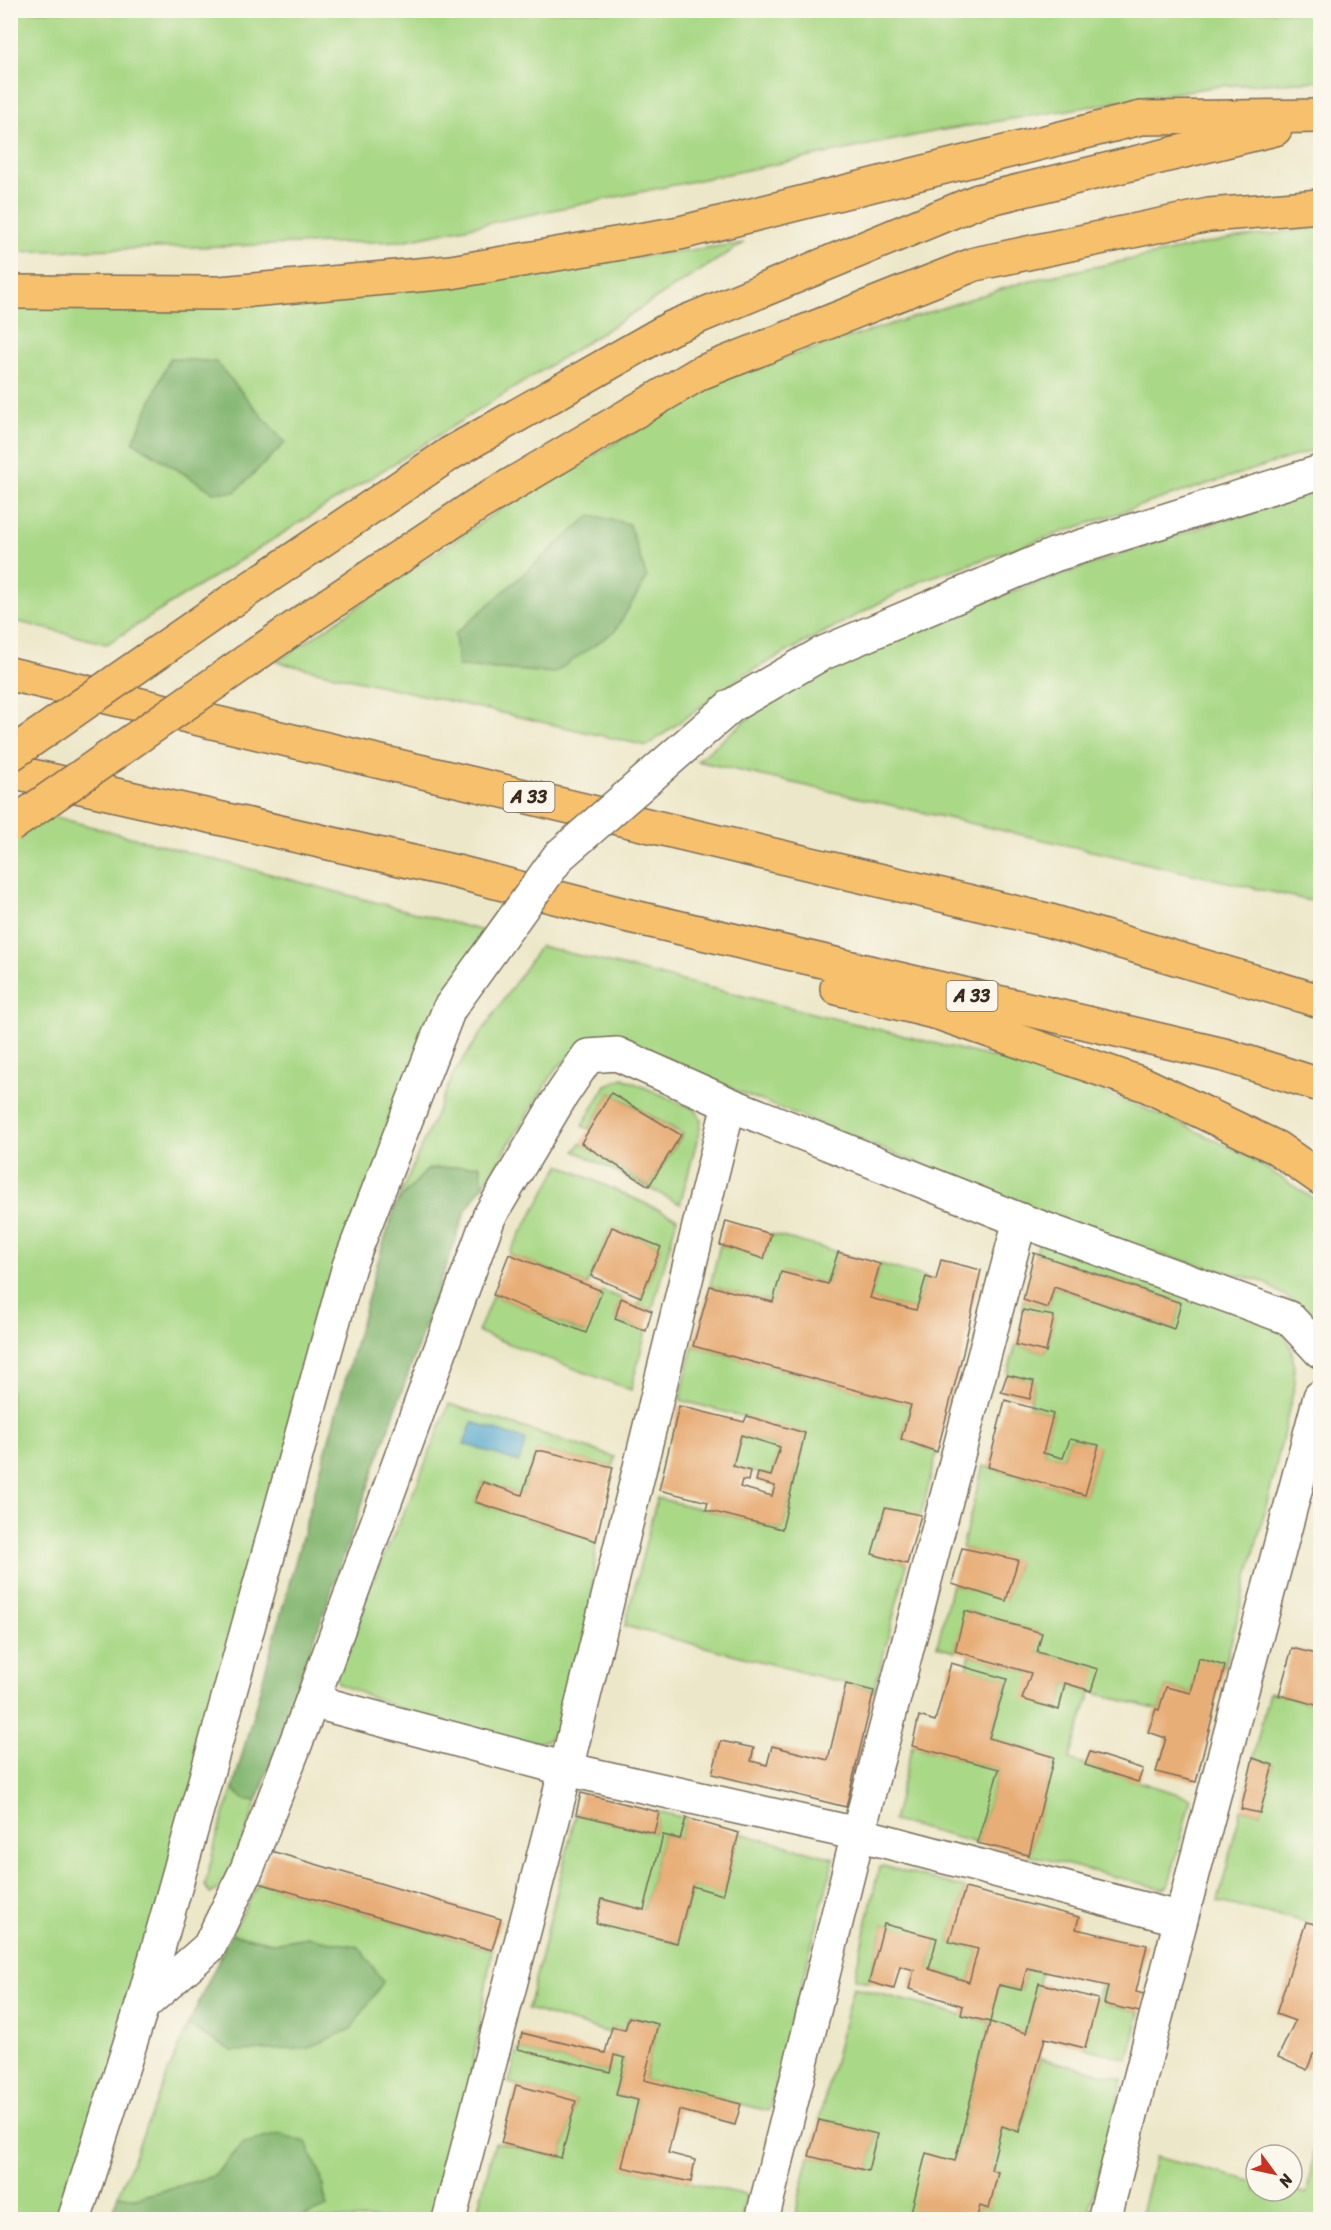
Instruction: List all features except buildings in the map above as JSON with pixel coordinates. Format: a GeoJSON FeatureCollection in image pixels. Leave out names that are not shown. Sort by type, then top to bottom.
{"type":"FeatureCollection","features":[{"type":"Feature","properties":{"kind":"highway"},"geometry":{"type":"LineString","coordinates":[[10,292],[220,293],[451,272],[680,233],[1141,118],[1320,117]]}},
{"type":"Feature","properties":{"kind":"highway"},"geometry":{"type":"LineString","coordinates":[[10,755],[230,602],[451,453],[671,328],[978,201],[1320,117]]}},
{"type":"Feature","properties":{"kind":"highway"},"geometry":{"type":"LineString","coordinates":[[10,826],[304,621],[477,506],[700,373],[975,264],[1209,215],[1320,206]]}},
{"type":"Feature","properties":{"kind":"highway","name":"A 33"},"geometry":{"type":"LineString","coordinates":[[10,674],[1047,920],[1320,1001]]}},
{"type":"Feature","properties":{"kind":"highway","name":"A 33"},"geometry":{"type":"LineString","coordinates":[[10,771],[445,870],[621,914],[1224,1055],[1320,1085]]}},
{"type":"Feature","properties":{"kind":"highway"},"geometry":{"type":"LineString","coordinates":[[621,914],[679,948],[938,1013],[1146,1085],[1278,1148],[1320,1178]]}},
{"type":"Feature","properties":{"kind":"street"},"geometry":{"type":"LineString","coordinates":[[74,2220],[142,2006],[349,1266],[449,1009],[559,856],[731,706],[821,654],[1054,555],[1320,472]]}},
{"type":"Feature","properties":{"kind":"street"},"geometry":{"type":"LineString","coordinates":[[142,2006],[208,1947],[247,1869],[312,1701],[489,1217],[561,1096],[588,1056],[617,1054],[729,1104],[1020,1221],[1289,1318],[1320,1351]]}},
{"type":"Feature","properties":{"kind":"street"},"geometry":{"type":"LineString","coordinates":[[449,2220],[566,1769],[729,1104]]}},
{"type":"Feature","properties":{"kind":"street"},"geometry":{"type":"LineString","coordinates":[[762,2220],[858,1834],[1020,1221]]}},
{"type":"Feature","properties":{"kind":"street"},"geometry":{"type":"LineString","coordinates":[[1104,2220],[1181,1918],[1320,1398]]}},
{"type":"Feature","properties":{"kind":"street"},"geometry":{"type":"LineString","coordinates":[[312,1701],[566,1769],[858,1834],[1181,1918]]}},
{"type":"Feature","properties":{"kind":"green space"},"geometry":{"type":"Polygon","coordinates":[[[10,11],[1320,11],[1320,81],[1218,86],[937,131],[402,241],[11,252],[10,11]]]}},
{"type":"Feature","properties":{"kind":"green space"},"geometry":{"type":"Polygon","coordinates":[[[1320,228],[1320,448],[1142,505],[923,580],[747,673],[647,746],[277,662],[499,510],[734,374],[1027,281],[1229,239],[1320,228]]]}},
{"type":"Feature","properties":{"kind":"green space"},"geometry":{"type":"Polygon","coordinates":[[[744,243],[107,644],[11,620],[11,308],[335,296],[744,243]]]}},
{"type":"Feature","properties":{"kind":"green space"},"geometry":{"type":"Polygon","coordinates":[[[170,358],[216,362],[285,443],[235,492],[213,492],[133,442],[170,358]]]}},
{"type":"Feature","properties":{"kind":"green space"},"geometry":{"type":"Polygon","coordinates":[[[1320,487],[1320,903],[697,761],[779,693],[960,609],[1320,487]]]}},
{"type":"Feature","properties":{"kind":"green space"},"geometry":{"type":"Polygon","coordinates":[[[591,515],[629,524],[647,578],[615,631],[554,673],[458,666],[455,634],[591,515]]]}},
{"type":"Feature","properties":{"kind":"green space"},"geometry":{"type":"Polygon","coordinates":[[[52,816],[502,936],[449,1009],[349,1266],[74,2220],[10,2219],[10,839],[52,816]]]}},
{"type":"Feature","properties":{"kind":"green space"},"geometry":{"type":"Polygon","coordinates":[[[540,946],[1027,1066],[1111,1095],[1175,1121],[1246,1155],[1320,1203],[1320,1324],[1310,1313],[1264,1282],[1124,1245],[709,1080],[680,1064],[616,1038],[587,1039],[555,1070],[483,1186],[480,1165],[428,1169],[396,1204],[454,1073],[540,946]]]}},
{"type":"Feature","properties":{"kind":"green space"},"geometry":{"type":"Polygon","coordinates":[[[623,1078],[696,1110],[701,1120],[680,1204],[575,1151],[581,1143],[649,1186],[683,1134],[611,1093],[589,1129],[582,1126],[606,1085],[623,1078]]]}},
{"type":"Feature","properties":{"kind":"green space"},"geometry":{"type":"Polygon","coordinates":[[[480,1165],[483,1186],[466,1210],[257,1801],[243,1799],[233,1788],[378,1261],[396,1204],[428,1169],[480,1165]]]}},
{"type":"Feature","properties":{"kind":"green space"},"geometry":{"type":"Polygon","coordinates":[[[560,1165],[677,1218],[652,1311],[638,1305],[661,1247],[612,1227],[587,1285],[509,1254],[560,1165]]]}},
{"type":"Feature","properties":{"kind":"green space"},"geometry":{"type":"Polygon","coordinates":[[[771,1234],[838,1252],[828,1284],[782,1272],[773,1302],[710,1286],[720,1245],[764,1258],[771,1234]]]}},
{"type":"Feature","properties":{"kind":"green space"},"geometry":{"type":"Polygon","coordinates":[[[1041,1239],[1282,1328],[1292,1350],[1295,1383],[1225,1666],[1200,1659],[1191,1693],[1166,1687],[1159,1710],[1091,1692],[1069,1760],[1191,1798],[1169,1884],[1163,1889],[1029,1855],[1054,1757],[989,1738],[1007,1679],[966,1668],[970,1655],[1031,1673],[1059,1709],[1065,1683],[1090,1691],[1097,1669],[1037,1652],[1041,1633],[966,1611],[955,1651],[937,1646],[952,1584],[1006,1600],[1018,1561],[962,1548],[983,1466],[1085,1495],[1099,1446],[1070,1439],[1063,1458],[1043,1453],[1053,1414],[1029,1407],[1034,1381],[1007,1375],[1016,1345],[1046,1352],[1054,1317],[1023,1310],[1023,1300],[1048,1308],[1054,1287],[1174,1329],[1181,1303],[1034,1253],[1041,1239]]]}},
{"type":"Feature","properties":{"kind":"green space"},"geometry":{"type":"Polygon","coordinates":[[[880,1264],[926,1277],[916,1310],[870,1298],[880,1264]]]}},
{"type":"Feature","properties":{"kind":"green space"},"geometry":{"type":"Polygon","coordinates":[[[602,1291],[621,1298],[615,1319],[646,1331],[631,1390],[478,1332],[493,1295],[585,1333],[602,1291]]]}},
{"type":"Feature","properties":{"kind":"green space"},"geometry":{"type":"Polygon","coordinates":[[[693,1346],[911,1405],[901,1439],[937,1452],[921,1515],[885,1508],[872,1554],[907,1564],[874,1691],[625,1626],[657,1498],[782,1529],[805,1433],[680,1400],[693,1346]]]}},
{"type":"Feature","properties":{"kind":"green space"},"geometry":{"type":"Polygon","coordinates":[[[449,1404],[615,1457],[613,1467],[536,1451],[522,1495],[483,1482],[475,1502],[596,1541],[591,1611],[564,1723],[547,1740],[521,1746],[441,1726],[339,1684],[332,1669],[417,1484],[449,1404]]]}},
{"type":"Feature","properties":{"kind":"green space"},"geometry":{"type":"Polygon","coordinates":[[[741,1435],[780,1447],[771,1476],[733,1466],[741,1435]]]}},
{"type":"Feature","properties":{"kind":"green space"},"geometry":{"type":"Polygon","coordinates":[[[1269,1692],[1320,1706],[1320,1925],[1218,1902],[1241,1809],[1260,1813],[1273,1765],[1253,1758],[1269,1692]]]}},
{"type":"Feature","properties":{"kind":"green space"},"geometry":{"type":"Polygon","coordinates":[[[912,1746],[999,1769],[977,1843],[893,1821],[912,1746]]]}},
{"type":"Feature","properties":{"kind":"green space"},"geometry":{"type":"Polygon","coordinates":[[[233,1788],[244,1798],[257,1801],[227,1885],[210,1894],[205,1886],[217,1836],[233,1788]]]}},
{"type":"Feature","properties":{"kind":"green space"},"geometry":{"type":"Polygon","coordinates":[[[659,1812],[686,1818],[680,1839],[663,1835],[644,1910],[602,1899],[597,1923],[677,1943],[692,1886],[723,1894],[739,1833],[834,1858],[769,2111],[644,2080],[658,2024],[629,2017],[625,2030],[612,2027],[610,2033],[528,2009],[576,1814],[654,1833],[659,1812]]]}},
{"type":"Feature","properties":{"kind":"green space"},"geometry":{"type":"Polygon","coordinates":[[[883,1866],[965,1888],[949,1942],[978,1949],[969,1982],[929,1969],[937,1939],[884,1924],[869,1982],[854,1979],[879,1867],[883,1866]]]}},
{"type":"Feature","properties":{"kind":"green space"},"geometry":{"type":"Polygon","coordinates":[[[259,1883],[492,1950],[464,2116],[436,2219],[297,2219],[327,2207],[320,2173],[244,2143],[214,2176],[136,2198],[118,2195],[188,2025],[232,2051],[307,1937],[274,1943],[231,1934],[259,1883]]]}},
{"type":"Feature","properties":{"kind":"green space"},"geometry":{"type":"Polygon","coordinates":[[[231,1934],[274,1943],[307,1937],[359,1947],[383,1982],[351,2029],[306,2049],[232,2051],[188,2025],[231,1934]]]}},
{"type":"Feature","properties":{"kind":"green space"},"geometry":{"type":"Polygon","coordinates":[[[1027,1968],[1042,1971],[1026,2033],[990,2022],[955,2161],[909,2219],[794,2220],[809,2156],[868,2170],[877,2134],[819,2120],[853,1987],[989,2022],[999,1985],[1021,1990],[1027,1968]]]}},
{"type":"Feature","properties":{"kind":"green space"},"geometry":{"type":"Polygon","coordinates":[[[1101,1984],[1108,1986],[1104,2004],[1140,2012],[1128,2059],[1085,2048],[1101,1984]]]}},
{"type":"Feature","properties":{"kind":"green space"},"geometry":{"type":"Polygon","coordinates":[[[518,2049],[609,2072],[614,2055],[625,2058],[616,2095],[638,2100],[623,2167],[747,2195],[741,2219],[475,2220],[495,2142],[561,2158],[576,2101],[509,2083],[518,2049]]]}},
{"type":"Feature","properties":{"kind":"green space"},"geometry":{"type":"Polygon","coordinates":[[[1040,2058],[1123,2079],[1087,2219],[977,2220],[980,2206],[989,2208],[998,2172],[991,2170],[1002,2126],[1020,2132],[1040,2058]]]}},
{"type":"Feature","properties":{"kind":"green space"},"geometry":{"type":"Polygon","coordinates":[[[1320,2110],[1320,2219],[1140,2219],[1155,2157],[1244,2179],[1244,2203],[1304,2203],[1304,2193],[1307,2194],[1320,2110]]]}},
{"type":"Feature","properties":{"kind":"green space"},"geometry":{"type":"Polygon","coordinates":[[[280,2134],[306,2142],[320,2173],[327,2207],[297,2219],[109,2219],[118,2195],[136,2198],[214,2176],[244,2143],[280,2134]]]}},
{"type":"Feature","properties":{"kind":"water"},"geometry":{"type":"Polygon","coordinates":[[[472,1422],[526,1440],[519,1462],[464,1444],[472,1422]]]}}]}
